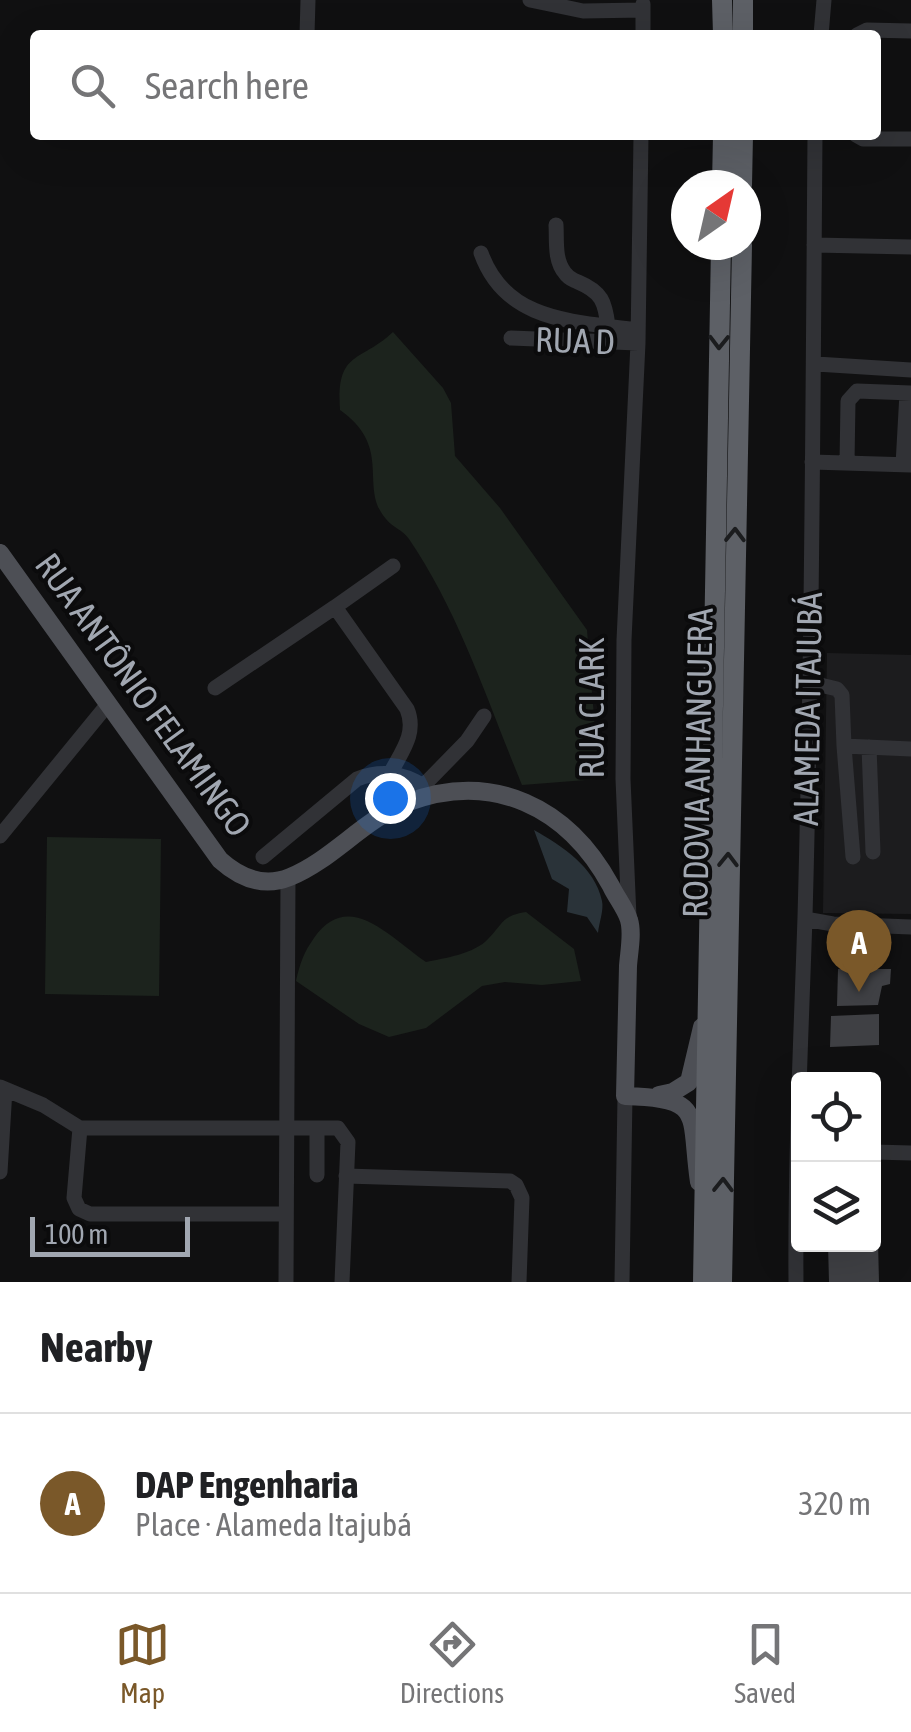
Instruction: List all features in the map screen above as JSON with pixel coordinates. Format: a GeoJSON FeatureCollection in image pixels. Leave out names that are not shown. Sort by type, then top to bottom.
{"type":"FeatureCollection","features":[{"type":"Feature","properties":{"kind":"highway"},"geometry":{"type":"LineString","coordinates":[[722,0],[722,30]]}},
{"type":"Feature","properties":{"kind":"highway"},"geometry":{"type":"LineString","coordinates":[[743,30],[744,0]]}},
{"type":"Feature","properties":{"kind":"highway"},"geometry":{"type":"LineString","coordinates":[[722,170],[723,140]]}},
{"type":"Feature","properties":{"kind":"highway"},"geometry":{"type":"LineString","coordinates":[[742,140],[742,170]]}},
{"type":"Feature","properties":{"kind":"highway","name":"RODOVIA ANHANGUERA"},"geometry":{"type":"LineString","coordinates":[[703,1282],[721,260]]}},
{"type":"Feature","properties":{"kind":"highway","name":"RODOVIA ANHANGUERA"},"geometry":{"type":"LineString","coordinates":[[722,1282],[742,260]]}},
{"type":"Feature","properties":{"kind":"main road","name":"RUA ANTÔNIO FELAMINGO"},"geometry":{"type":"LineString","coordinates":[[0,554],[220,860],[243,877],[256,881],[288,878]]}},
{"type":"Feature","properties":{"kind":"main road"},"geometry":{"type":"LineString","coordinates":[[288,878],[381,816],[429,790],[488,792],[557,818],[588,848],[630,921]]}},
{"type":"Feature","properties":{"kind":"main road","name":"RUA CLARK"},"geometry":{"type":"LineString","coordinates":[[625,1096],[630,921]]}},
{"type":"Feature","properties":{"kind":"main road"},"geometry":{"type":"LineString","coordinates":[[654,1097],[674,1092],[689,1082],[707,1002]]}},
{"type":"Feature","properties":{"kind":"main road"},"geometry":{"type":"LineString","coordinates":[[625,1096],[677,1101],[689,1114],[704,1222]]}},
{"type":"Feature","properties":{"kind":"street"},"geometry":{"type":"LineString","coordinates":[[307,30],[308,0]]}},
{"type":"Feature","properties":{"kind":"street"},"geometry":{"type":"LineString","coordinates":[[530,0],[583,11],[643,5]]}},
{"type":"Feature","properties":{"kind":"street"},"geometry":{"type":"LineString","coordinates":[[821,30],[824,0]]}},
{"type":"Feature","properties":{"kind":"street"},"geometry":{"type":"LineString","coordinates":[[881,30],[911,31]]}},
{"type":"Feature","properties":{"kind":"street"},"geometry":{"type":"LineString","coordinates":[[881,139],[911,140]]}},
{"type":"Feature","properties":{"kind":"street","name":"RUA CLARK"},"geometry":{"type":"LineString","coordinates":[[630,921],[623,779],[624,640],[638,337],[641,140]]}},
{"type":"Feature","properties":{"kind":"street","name":"ALAMEDA ITAJUBÁ"},"geometry":{"type":"LineString","coordinates":[[800,1072],[816,364],[815,140]]}},
{"type":"Feature","properties":{"kind":"street"},"geometry":{"type":"LineString","coordinates":[[556,225],[557,255],[562,269],[568,277],[602,297],[608,326]]}},
{"type":"Feature","properties":{"kind":"street"},"geometry":{"type":"LineString","coordinates":[[814,246],[911,248]]}},
{"type":"Feature","properties":{"kind":"street"},"geometry":{"type":"LineString","coordinates":[[481,253],[488,273],[504,292],[534,312],[608,326],[638,337]]}},
{"type":"Feature","properties":{"kind":"street","name":"RUA D"},"geometry":{"type":"LineString","coordinates":[[511,338],[638,337]]}},
{"type":"Feature","properties":{"kind":"street"},"geometry":{"type":"LineString","coordinates":[[816,364],[911,370]]}},
{"type":"Feature","properties":{"kind":"street"},"geometry":{"type":"LineString","coordinates":[[812,462],[907,465],[909,393],[856,391],[848,401],[847,463]]}},
{"type":"Feature","properties":{"kind":"street"},"geometry":{"type":"LineString","coordinates":[[215,688],[392,566]]}},
{"type":"Feature","properties":{"kind":"street"},"geometry":{"type":"LineString","coordinates":[[335,607],[412,721],[408,740],[391,772]]}},
{"type":"Feature","properties":{"kind":"street"},"geometry":{"type":"LineString","coordinates":[[808,682],[842,695],[853,857]]}},
{"type":"Feature","properties":{"kind":"street"},"geometry":{"type":"LineString","coordinates":[[0,836],[108,704]]}},
{"type":"Feature","properties":{"kind":"street"},"geometry":{"type":"LineString","coordinates":[[262,857],[357,780],[373,773],[391,772],[429,790],[484,716]]}},
{"type":"Feature","properties":{"kind":"street"},"geometry":{"type":"LineString","coordinates":[[844,746],[911,748]]}},
{"type":"Feature","properties":{"kind":"street"},"geometry":{"type":"LineString","coordinates":[[870,747],[873,852]]}},
{"type":"Feature","properties":{"kind":"street"},"geometry":{"type":"LineString","coordinates":[[286,1282],[288,878]]}},
{"type":"Feature","properties":{"kind":"street"},"geometry":{"type":"LineString","coordinates":[[805,918],[833,924],[911,927]]}},
{"type":"Feature","properties":{"kind":"street"},"geometry":{"type":"LineString","coordinates":[[0,1172],[3,1088],[43,1105],[80,1128],[338,1128],[346,1136],[342,1282]]}},
{"type":"Feature","properties":{"kind":"street","name":"RUA CLARK"},"geometry":{"type":"LineString","coordinates":[[622,1282],[625,1096]]}},
{"type":"Feature","properties":{"kind":"street"},"geometry":{"type":"LineString","coordinates":[[80,1128],[74,1198],[79,1208],[90,1214],[286,1214]]}},
{"type":"Feature","properties":{"kind":"street"},"geometry":{"type":"LineString","coordinates":[[317,1128],[317,1175]]}},
{"type":"Feature","properties":{"kind":"street"},"geometry":{"type":"LineString","coordinates":[[881,1152],[911,1153]]}},
{"type":"Feature","properties":{"kind":"street","name":"ALAMEDA ITAJUBÁ"},"geometry":{"type":"LineString","coordinates":[[796,1282],[797,1162]]}},
{"type":"Feature","properties":{"kind":"street"},"geometry":{"type":"LineString","coordinates":[[346,1176],[510,1181],[522,1198],[518,1282]]}},
{"type":"Feature","properties":{"kind":"shaded area"},"geometry":{"type":"Polygon","coordinates":[[[393,332],[443,388],[451,403],[455,456],[500,508],[587,630],[599,779],[522,785],[443,598],[409,539],[388,522],[378,507],[371,453],[356,424],[340,410],[340,391],[346,367],[393,332]]]}},
{"type":"Feature","properties":{"kind":"shaded area"},"geometry":{"type":"Polygon","coordinates":[[[827,653],[911,655],[911,914],[823,913],[827,653]]]}},
{"type":"Feature","properties":{"kind":"shaded area"},"geometry":{"type":"Polygon","coordinates":[[[534,830],[566,851],[592,878],[602,905],[598,933],[587,917],[567,912],[569,889],[552,879],[534,830]]]}},
{"type":"Feature","properties":{"kind":"shaded area"},"geometry":{"type":"Polygon","coordinates":[[[47,837],[161,839],[159,996],[45,994],[47,837]]]}},
{"type":"Feature","properties":{"kind":"shaded area"},"geometry":{"type":"Polygon","coordinates":[[[526,912],[574,949],[581,981],[482,986],[426,1028],[389,1037],[359,1024],[296,981],[314,938],[327,924],[341,917],[370,922],[426,962],[475,948],[507,918],[526,912]]]}},
{"type":"Feature","properties":{"kind":"building"},"geometry":{"type":"Polygon","coordinates":[[[838,969],[891,969],[890,984],[882,986],[878,1005],[837,1006],[838,969]]]}},
{"type":"Feature","properties":{"kind":"building"},"geometry":{"type":"Polygon","coordinates":[[[879,1014],[879,1045],[830,1047],[831,1016],[879,1014]]]}},
{"type":"Feature","properties":{"kind":"building"},"geometry":{"type":"Polygon","coordinates":[[[828,1252],[878,1252],[879,1282],[829,1282],[828,1252]]]}},
{"type":"Feature","properties":{"kind":"place","name":"DAP Engenharia"},"geometry":{"type":"Point","coordinates":[859,992]}}]}
